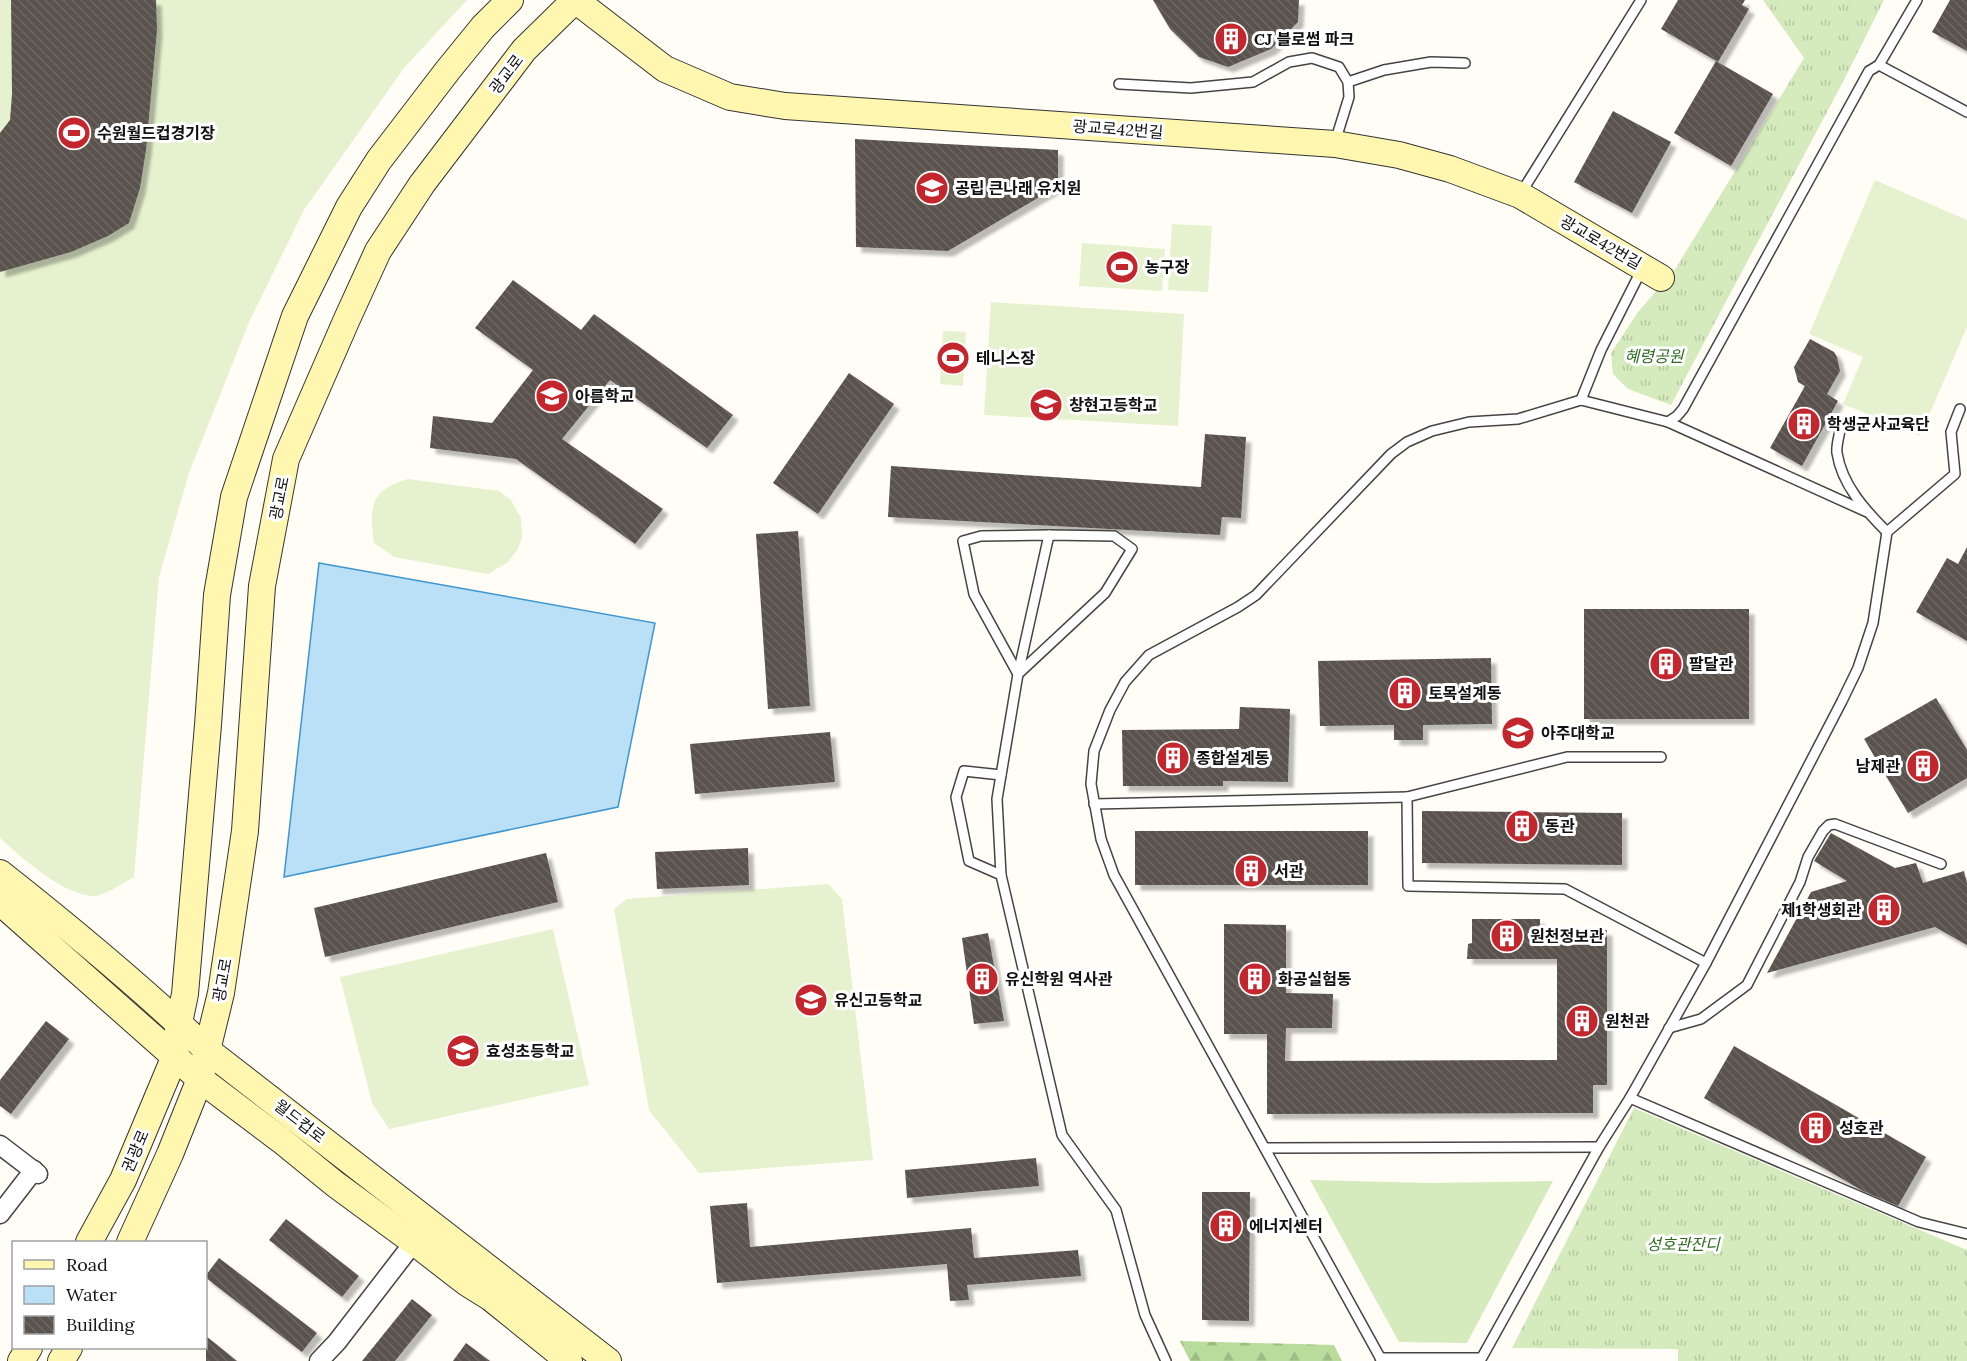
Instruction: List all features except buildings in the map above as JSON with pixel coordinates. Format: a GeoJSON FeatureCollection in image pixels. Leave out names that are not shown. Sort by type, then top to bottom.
{"type":"FeatureCollection","features":[{"type":"Feature","properties":{"kind":"street"},"geometry":{"type":"LineString","coordinates":[[175,1056],[185,994],[217,595],[226,537],[238,487],[295,316],[350,207],[379,160],[448,70],[483,27],[510,0]]}},
{"type":"Feature","properties":{"kind":"street","name":"광교로42번길"},"geometry":{"type":"LineString","coordinates":[[575,0],[664,69],[730,97],[786,106],[1335,144],[1399,154],[1450,169],[1520,195],[1652,272]]}},
{"type":"Feature","properties":{"kind":"street","name":"광교로"},"geometry":{"type":"LineString","coordinates":[[200,1079],[221,993],[244,831],[262,586],[286,459],[378,251],[422,184],[524,50],[575,0]]}},
{"type":"Feature","properties":{"kind":"street","name":"월드컵로"},"geometry":{"type":"LineString","coordinates":[[0,873],[179,1023],[207,1050],[608,1361]]}},
{"type":"Feature","properties":{"kind":"street","name":"월드컵로"},"geometry":{"type":"LineString","coordinates":[[0,902],[200,1079],[335,1184],[467,1283],[491,1298],[569,1361]]}},
{"type":"Feature","properties":{"kind":"street","name":"권광로"},"geometry":{"type":"LineString","coordinates":[[90,1241],[123,1180],[175,1056]]}},
{"type":"Feature","properties":{"kind":"street","name":"권광로"},"geometry":{"type":"LineString","coordinates":[[130,1241],[170,1154],[200,1079]]}},
{"type":"Feature","properties":{"kind":"street"},"geometry":{"type":"LineString","coordinates":[[0,1145],[36,1172],[0,1214]]}},
{"type":"Feature","properties":{"kind":"street"},"geometry":{"type":"LineString","coordinates":[[319,1361],[337,1342],[414,1242]]}},
{"type":"Feature","properties":{"kind":"lane"},"geometry":{"type":"LineString","coordinates":[[1520,195],[1641,0]]}},
{"type":"Feature","properties":{"kind":"lane"},"geometry":{"type":"LineString","coordinates":[[1668,422],[1683,409],[1869,71],[1879,65],[1917,0]]}},
{"type":"Feature","properties":{"kind":"lane"},"geometry":{"type":"LineString","coordinates":[[1119,84],[1191,88],[1253,82],[1289,62],[1312,58],[1339,67],[1348,82],[1349,97],[1335,144]]}},
{"type":"Feature","properties":{"kind":"lane"},"geometry":{"type":"LineString","coordinates":[[1348,82],[1384,70],[1431,62],[1465,63]]}},
{"type":"Feature","properties":{"kind":"lane"},"geometry":{"type":"LineString","coordinates":[[1879,65],[1967,112]]}},
{"type":"Feature","properties":{"kind":"lane"},"geometry":{"type":"LineString","coordinates":[[1581,400],[1601,350],[1652,272]]}},
{"type":"Feature","properties":{"kind":"lane"},"geometry":{"type":"LineString","coordinates":[[1867,512],[1668,422],[1581,400],[1518,419],[1469,422],[1432,431],[1407,442],[1391,454],[1256,595],[1149,655],[1125,682],[1110,710],[1094,751],[1091,784],[1101,839],[1114,875],[1381,1359],[1481,1359],[1599,1147],[1630,1098],[1706,963],[1858,668],[1873,622],[1887,532],[1955,474],[1951,432],[1960,409]]}},
{"type":"Feature","properties":{"kind":"lane"},"geometry":{"type":"LineString","coordinates":[[1840,430],[1837,451],[1843,476],[1867,512],[1887,532]]}},
{"type":"Feature","properties":{"kind":"lane"},"geometry":{"type":"LineString","coordinates":[[981,536],[1114,536],[1132,549],[1105,593],[1018,674],[974,594],[963,541],[981,536]]}},
{"type":"Feature","properties":{"kind":"lane"},"geometry":{"type":"LineString","coordinates":[[1049,536],[1018,674],[997,799],[1001,875],[1062,1135],[1116,1210],[1144,1315],[1166,1361]]}},
{"type":"Feature","properties":{"kind":"lane"},"geometry":{"type":"LineString","coordinates":[[1094,804],[1407,797],[1567,757],[1661,757]]}},
{"type":"Feature","properties":{"kind":"lane"},"geometry":{"type":"LineString","coordinates":[[1001,775],[964,771],[956,797],[969,861],[1001,875]]}},
{"type":"Feature","properties":{"kind":"lane"},"geometry":{"type":"LineString","coordinates":[[1407,797],[1408,886],[1564,890],[1706,963]]}},
{"type":"Feature","properties":{"kind":"lane"},"geometry":{"type":"LineString","coordinates":[[1669,1028],[1701,1019],[1747,985],[1800,882],[1808,857],[1829,825],[1835,824],[1941,864]]}},
{"type":"Feature","properties":{"kind":"lane"},"geometry":{"type":"LineString","coordinates":[[1630,1098],[1919,1222],[1967,1234]]}},
{"type":"Feature","properties":{"kind":"lane"},"geometry":{"type":"LineString","coordinates":[[1265,1148],[1599,1147]]}},
{"type":"Feature","properties":{"kind":"green space"},"geometry":{"type":"Polygon","coordinates":[[[0,0],[467,0],[404,68],[304,210],[249,322],[189,473],[159,577],[134,877],[96,896],[84,895],[58,884],[0,838],[0,0]]]}},
{"type":"Feature","properties":{"kind":"green space","name":"혜령공원"},"geometry":{"type":"Polygon","coordinates":[[[1763,0],[1884,0],[1671,405],[1628,389],[1613,374],[1611,353],[1638,312],[1676,268],[1804,58],[1763,0]]]}},
{"type":"Feature","properties":{"kind":"green space"},"geometry":{"type":"Polygon","coordinates":[[[1875,180],[1967,220],[1967,327],[1920,436],[1843,404],[1863,357],[1809,334],[1875,180]]]}},
{"type":"Feature","properties":{"kind":"green space","name":"농구장"},"geometry":{"type":"Polygon","coordinates":[[[1172,224],[1212,226],[1208,292],[1168,290],[1172,224]]]}},
{"type":"Feature","properties":{"kind":"green space","name":"농구장"},"geometry":{"type":"Polygon","coordinates":[[[1082,243],[1165,249],[1162,291],[1079,286],[1082,243]]]}},
{"type":"Feature","properties":{"kind":"green space"},"geometry":{"type":"Polygon","coordinates":[[[991,302],[1184,314],[1178,426],[984,415],[991,302]]]}},
{"type":"Feature","properties":{"kind":"green space","name":"테니스장"},"geometry":{"type":"Polygon","coordinates":[[[943,331],[966,332],[963,386],[940,384],[943,331]]]}},
{"type":"Feature","properties":{"kind":"green space"},"geometry":{"type":"Polygon","coordinates":[[[408,479],[499,491],[511,500],[521,518],[522,537],[518,549],[508,562],[488,574],[394,557],[374,543],[373,510],[379,495],[395,483],[408,479]]]}},
{"type":"Feature","properties":{"kind":"green space"},"geometry":{"type":"Polygon","coordinates":[[[828,884],[842,899],[873,1160],[699,1173],[649,1110],[614,909],[627,899],[828,884]]]}},
{"type":"Feature","properties":{"kind":"green space"},"geometry":{"type":"Polygon","coordinates":[[[553,929],[589,1085],[389,1129],[372,1103],[340,977],[553,929]]]}},
{"type":"Feature","properties":{"kind":"green space","name":"성호관잔디"},"geometry":{"type":"Polygon","coordinates":[[[1634,1108],[1967,1250],[1967,1361],[1678,1361],[1678,1349],[1512,1348],[1634,1108]]]}},
{"type":"Feature","properties":{"kind":"green space"},"geometry":{"type":"Polygon","coordinates":[[[1310,1180],[1429,1183],[1553,1181],[1467,1343],[1399,1342],[1310,1180]]]}},
{"type":"Feature","properties":{"kind":"green space"},"geometry":{"type":"Polygon","coordinates":[[[1180,1341],[1334,1345],[1342,1361],[1190,1361],[1180,1341]]]}},
{"type":"Feature","properties":{"kind":"water"},"geometry":{"type":"Polygon","coordinates":[[[319,563],[655,623],[618,807],[284,877],[319,563]]]}},
{"type":"Feature","properties":{"kind":"place","name":"CJ 블로썸 파크"},"geometry":{"type":"Point","coordinates":[1231,39]}},
{"type":"Feature","properties":{"kind":"place","name":"수원월드컵경기장"},"geometry":{"type":"Point","coordinates":[74,133]}},
{"type":"Feature","properties":{"kind":"place","name":"공립 큰나래 유치원"},"geometry":{"type":"Point","coordinates":[932,188]}},
{"type":"Feature","properties":{"kind":"place","name":"농구장"},"geometry":{"type":"Point","coordinates":[1122,267]}},
{"type":"Feature","properties":{"kind":"place","name":"테니스장"},"geometry":{"type":"Point","coordinates":[953,358]}},
{"type":"Feature","properties":{"kind":"place","name":"아름학교"},"geometry":{"type":"Point","coordinates":[552,396]}},
{"type":"Feature","properties":{"kind":"place","name":"창현고등학교"},"geometry":{"type":"Point","coordinates":[1046,405]}},
{"type":"Feature","properties":{"kind":"place","name":"학생군사교육단"},"geometry":{"type":"Point","coordinates":[1804,424]}},
{"type":"Feature","properties":{"kind":"place","name":"팔달관"},"geometry":{"type":"Point","coordinates":[1666,664]}},
{"type":"Feature","properties":{"kind":"place","name":"토목설계동"},"geometry":{"type":"Point","coordinates":[1405,693]}},
{"type":"Feature","properties":{"kind":"place","name":"아주대학교"},"geometry":{"type":"Point","coordinates":[1518,733]}},
{"type":"Feature","properties":{"kind":"place","name":"종합설계동"},"geometry":{"type":"Point","coordinates":[1173,758]}},
{"type":"Feature","properties":{"kind":"place","name":"남제관"},"geometry":{"type":"Point","coordinates":[1923,766]}},
{"type":"Feature","properties":{"kind":"place","name":"동관"},"geometry":{"type":"Point","coordinates":[1522,826]}},
{"type":"Feature","properties":{"kind":"place","name":"서관"},"geometry":{"type":"Point","coordinates":[1251,871]}},
{"type":"Feature","properties":{"kind":"place","name":"제1학생회관"},"geometry":{"type":"Point","coordinates":[1884,910]}},
{"type":"Feature","properties":{"kind":"place","name":"원천정보관"},"geometry":{"type":"Point","coordinates":[1507,936]}},
{"type":"Feature","properties":{"kind":"place","name":"유신학원 역사관"},"geometry":{"type":"Point","coordinates":[982,979]}},
{"type":"Feature","properties":{"kind":"place","name":"화공실험동"},"geometry":{"type":"Point","coordinates":[1255,979]}},
{"type":"Feature","properties":{"kind":"place","name":"유신고등학교"},"geometry":{"type":"Point","coordinates":[811,1000]}},
{"type":"Feature","properties":{"kind":"place","name":"원천관"},"geometry":{"type":"Point","coordinates":[1582,1021]}},
{"type":"Feature","properties":{"kind":"place","name":"효성초등학교"},"geometry":{"type":"Point","coordinates":[463,1051]}},
{"type":"Feature","properties":{"kind":"place","name":"성호관"},"geometry":{"type":"Point","coordinates":[1816,1128]}},
{"type":"Feature","properties":{"kind":"place","name":"에너지센터"},"geometry":{"type":"Point","coordinates":[1226,1226]}}]}
